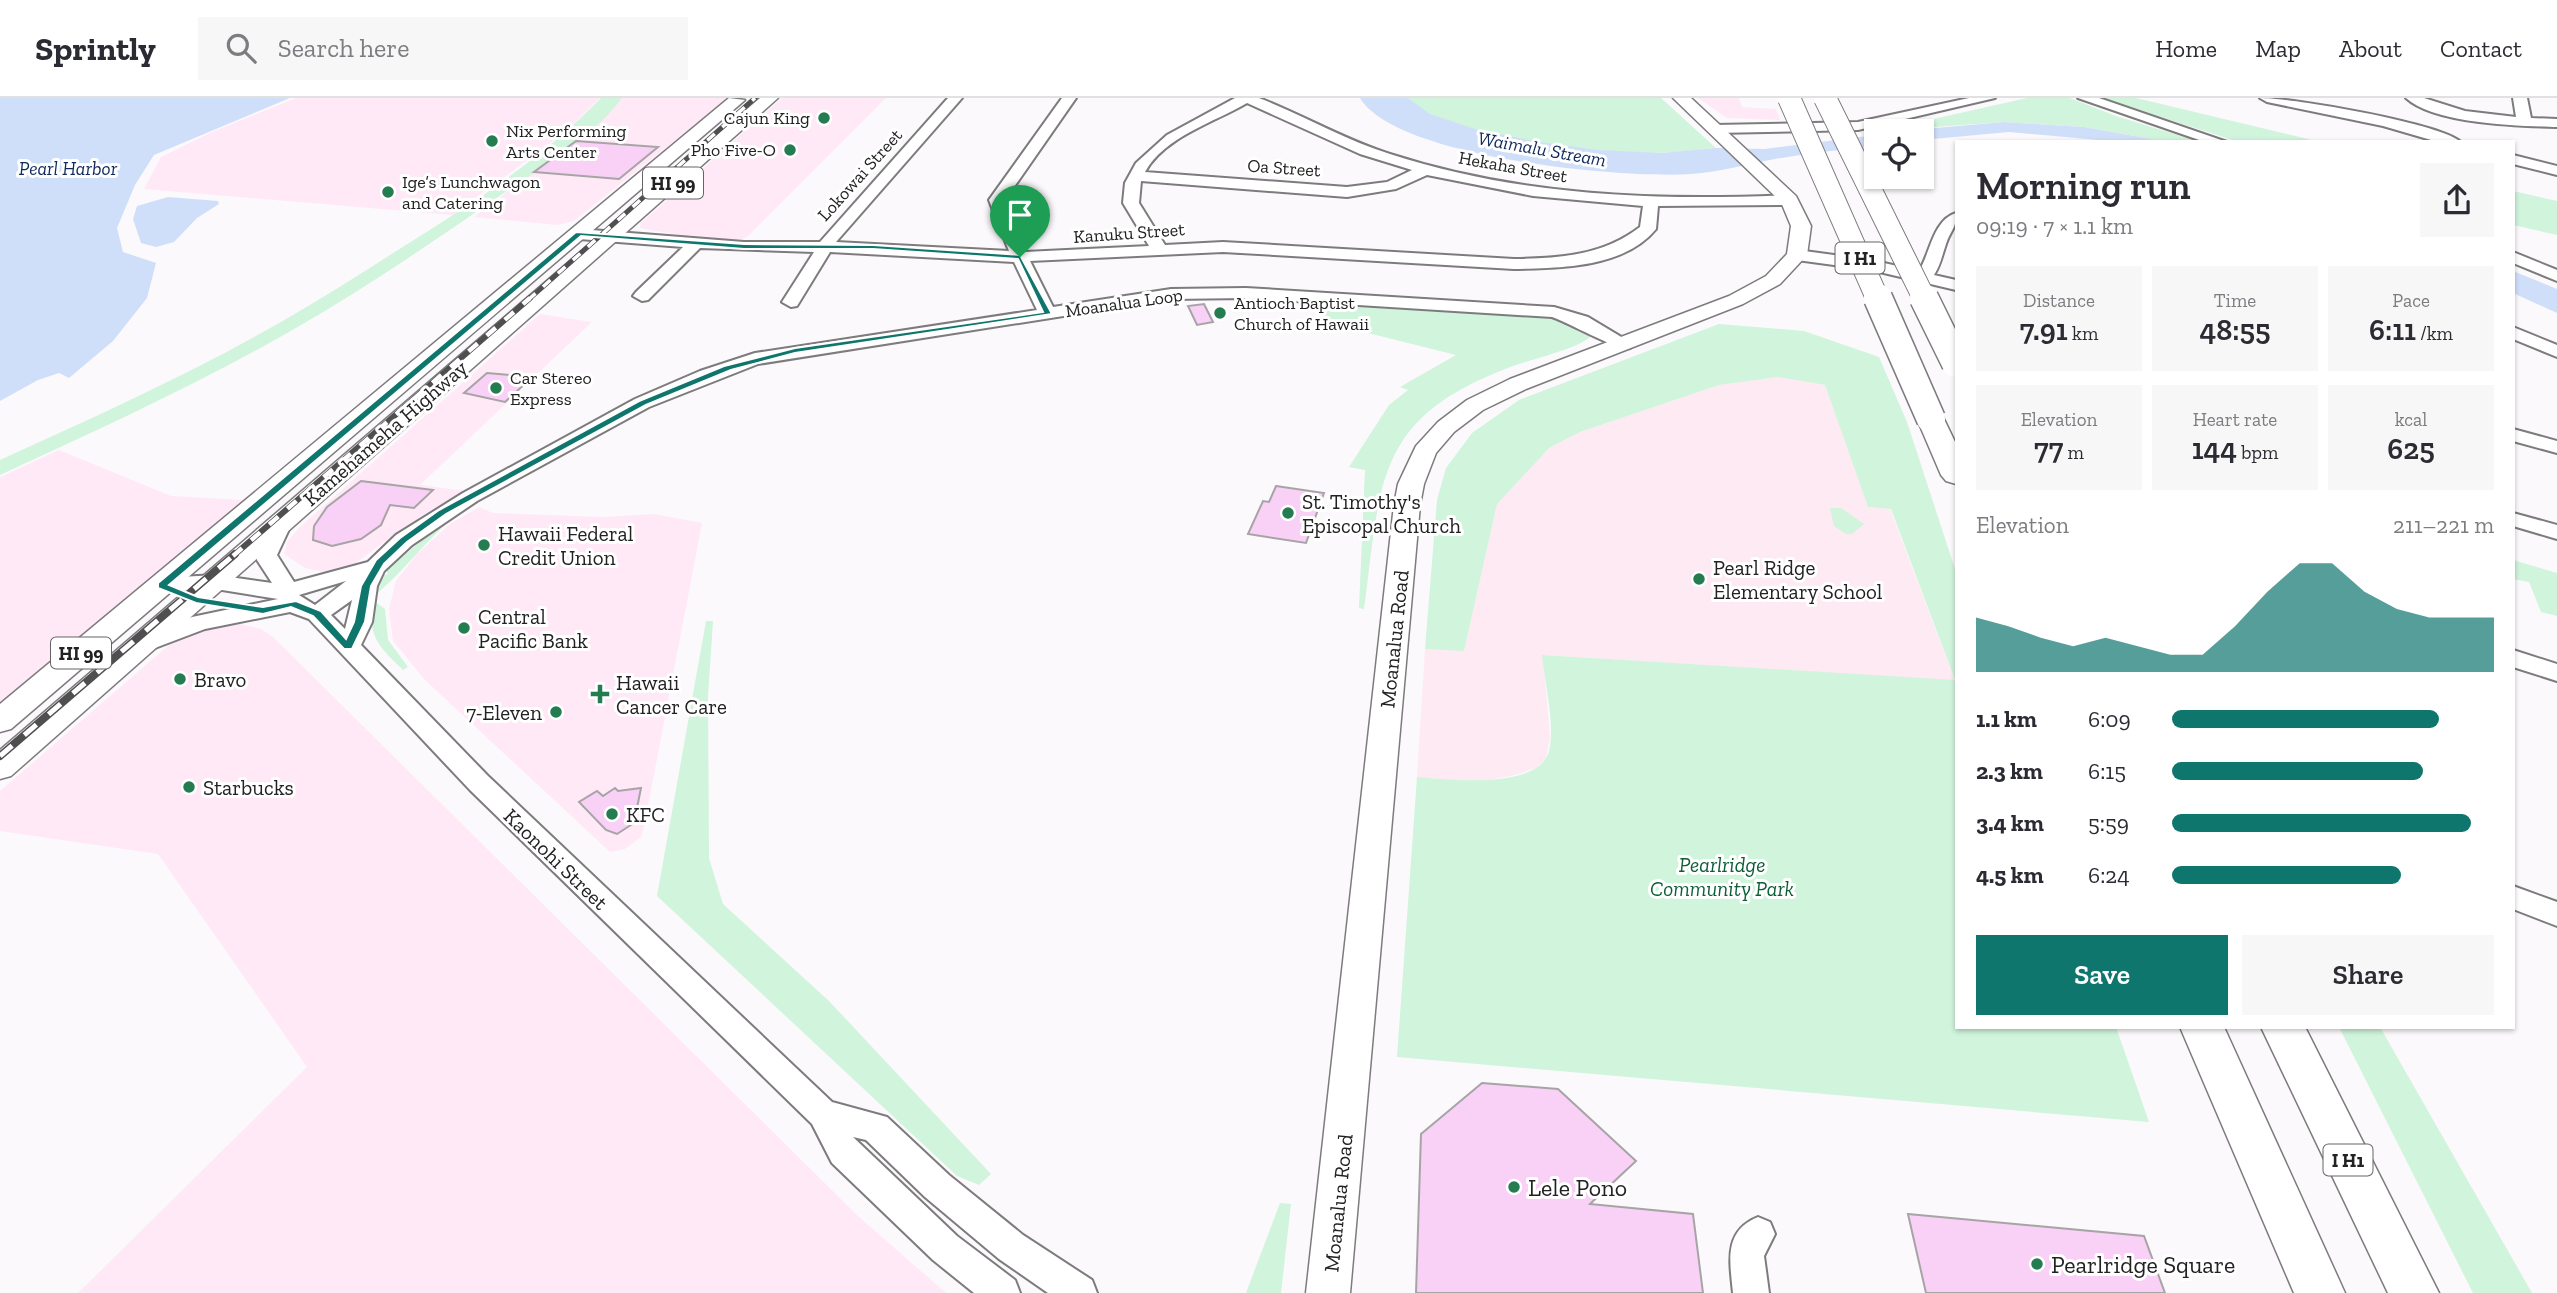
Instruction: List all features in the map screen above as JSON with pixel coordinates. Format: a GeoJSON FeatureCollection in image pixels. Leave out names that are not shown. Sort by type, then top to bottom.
{"type":"FeatureCollection","features":[{"type":"Feature","properties":{"kind":"highway","name":"I H1"},"geometry":{"type":"LineString","coordinates":[[1789,98],[1955,473]]}},
{"type":"Feature","properties":{"kind":"highway","name":"I H1"},"geometry":{"type":"LineString","coordinates":[[1825,98],[1955,361]]}},
{"type":"Feature","properties":{"kind":"highway"},"geometry":{"type":"LineString","coordinates":[[2203,1029],[2320,1293]]}},
{"type":"Feature","properties":{"kind":"highway","name":"I H1"},"geometry":{"type":"LineString","coordinates":[[2284,1029],[2414,1293]]}},
{"type":"Feature","properties":{"kind":"main road","name":"Kamehameha Highway"},"geometry":{"type":"LineString","coordinates":[[0,721],[739,98]]}},
{"type":"Feature","properties":{"kind":"main road","name":"Kamehameha Highway"},"geometry":{"type":"LineString","coordinates":[[0,768],[147,643],[770,98]]}},
{"type":"Feature","properties":{"kind":"main road"},"geometry":{"type":"LineString","coordinates":[[1681,98],[1789,200],[1801,226],[1797,255]]}},
{"type":"Feature","properties":{"kind":"main road","name":"Moanalua Road"},"geometry":{"type":"LineString","coordinates":[[1328,1293],[1411,484],[1417,466],[1433,440],[1475,405],[1518,384],[1684,322],[1762,287],[1782,274],[1797,255]]}},
{"type":"Feature","properties":{"kind":"street","name":"Lokowai Street"},"geometry":{"type":"LineString","coordinates":[[791,302],[822,247],[955,98]]}},
{"type":"Feature","properties":{"kind":"street"},"geometry":{"type":"LineString","coordinates":[[1048,314],[1020,257],[997,200],[1069,98]]}},
{"type":"Feature","properties":{"kind":"street"},"geometry":{"type":"LineString","coordinates":[[1159,249],[1131,203],[1136,176],[1152,154],[1166,142],[1246,98]]}},
{"type":"Feature","properties":{"kind":"street","name":"Hekaha Street"},"geometry":{"type":"LineString","coordinates":[[1246,98],[1363,149],[1425,170],[1533,192],[1651,203],[1789,200]]}},
{"type":"Feature","properties":{"kind":"street"},"geometry":{"type":"LineString","coordinates":[[1714,129],[1870,124],[1988,98]]}},
{"type":"Feature","properties":{"kind":"street"},"geometry":{"type":"LineString","coordinates":[[2085,98],[2214,140]]}},
{"type":"Feature","properties":{"kind":"street"},"geometry":{"type":"LineString","coordinates":[[2267,98],[2386,122],[2447,140]]}},
{"type":"Feature","properties":{"kind":"street"},"geometry":{"type":"LineString","coordinates":[[2413,98],[2465,116],[2557,123]]}},
{"type":"Feature","properties":{"kind":"street"},"geometry":{"type":"LineString","coordinates":[[2520,98],[2521,114],[2528,122]]}},
{"type":"Feature","properties":{"kind":"street"},"geometry":{"type":"LineString","coordinates":[[1734,146],[1742,135],[1766,127]]}},
{"type":"Feature","properties":{"kind":"street"},"geometry":{"type":"LineString","coordinates":[[2515,160],[2557,171]]}},
{"type":"Feature","properties":{"kind":"street","name":"Oa Street"},"geometry":{"type":"LineString","coordinates":[[1136,176],[1347,191],[1391,186],[1425,170]]}},
{"type":"Feature","properties":{"kind":"street","name":"Kanuku Street"},"geometry":{"type":"LineString","coordinates":[[579,234],[761,247],[887,247],[1020,257],[1243,247],[1432,261],[1558,262],[1605,254],[1637,239],[1648,229],[1651,203]]}},
{"type":"Feature","properties":{"kind":"street"},"geometry":{"type":"LineString","coordinates":[[1924,277],[1935,260],[1940,240],[1955,219]]}},
{"type":"Feature","properties":{"kind":"street"},"geometry":{"type":"LineString","coordinates":[[642,296],[696,243]]}},
{"type":"Feature","properties":{"kind":"street"},"geometry":{"type":"LineString","coordinates":[[1797,255],[1871,265],[1955,285]]}},
{"type":"Feature","properties":{"kind":"street"},"geometry":{"type":"LineString","coordinates":[[2515,258],[2557,276]]}},
{"type":"Feature","properties":{"kind":"street","name":"Moanalua Loop"},"geometry":{"type":"LineString","coordinates":[[317,614],[346,594],[425,524],[470,497],[642,403],[707,375],[795,351],[1171,294],[1246,293],[1554,312],[1582,321],[1624,344]]}},
{"type":"Feature","properties":{"kind":"street"},"geometry":{"type":"LineString","coordinates":[[2515,333],[2557,352]]}},
{"type":"Feature","properties":{"kind":"street"},"geometry":{"type":"LineString","coordinates":[[2515,436],[2557,447]]}},
{"type":"Feature","properties":{"kind":"street"},"geometry":{"type":"LineString","coordinates":[[2515,520],[2557,532]]}},
{"type":"Feature","properties":{"kind":"street"},"geometry":{"type":"LineString","coordinates":[[280,525],[265,552],[265,558],[279,575],[289,598]]}},
{"type":"Feature","properties":{"kind":"street","name":"Moanalua Loop"},"geometry":{"type":"LineString","coordinates":[[289,598],[380,562]]}},
{"type":"Feature","properties":{"kind":"street","name":"Moanalua Loop"},"geometry":{"type":"LineString","coordinates":[[348,647],[360,622],[366,586],[380,562]]}},
{"type":"Feature","properties":{"kind":"street","name":"Kaonohi Street"},"geometry":{"type":"LineString","coordinates":[[162,585],[289,598],[317,614],[479,783],[822,1114],[844,1152],[886,1194],[1002,1293]]}},
{"type":"Feature","properties":{"kind":"street","name":"Kaonohi Street"},"geometry":{"type":"LineString","coordinates":[[206,591],[263,611],[289,598]]}},
{"type":"Feature","properties":{"kind":"street"},"geometry":{"type":"LineString","coordinates":[[147,643],[200,622],[263,611]]}},
{"type":"Feature","properties":{"kind":"street"},"geometry":{"type":"LineString","coordinates":[[2515,659],[2557,673]]}},
{"type":"Feature","properties":{"kind":"street"},"geometry":{"type":"LineString","coordinates":[[2515,898],[2557,914]]}},
{"type":"Feature","properties":{"kind":"street","name":"Kaonohi Street"},"geometry":{"type":"LineString","coordinates":[[822,1114],[876,1128],[937,1186],[1011,1247],[1079,1293]]}},
{"type":"Feature","properties":{"kind":"street"},"geometry":{"type":"LineString","coordinates":[[1751,1293],[1746,1252],[1758,1234]]}},
{"type":"Feature","properties":{"kind":"shaded area"},"geometry":{"type":"Polygon","coordinates":[[[296,98],[600,98],[565,132],[453,215],[144,189],[161,157],[212,132],[296,98]]]}},
{"type":"Feature","properties":{"kind":"shaded area"},"geometry":{"type":"Polygon","coordinates":[[[622,98],[728,98],[574,221],[557,225],[474,217],[593,127],[622,98]]]}},
{"type":"Feature","properties":{"kind":"shaded area"},"geometry":{"type":"Polygon","coordinates":[[[782,98],[886,98],[747,237],[736,241],[683,236],[640,228],[641,223],[782,98]]]}},
{"type":"Feature","properties":{"kind":"shaded area"},"geometry":{"type":"Polygon","coordinates":[[[1698,98],[1739,98],[1742,107],[1776,109],[1780,120],[1727,118],[1698,98]]]}},
{"type":"Feature","properties":{"kind":"shaded area"},"geometry":{"type":"Polygon","coordinates":[[[540,314],[592,322],[420,485],[466,491],[424,514],[347,569],[328,573],[305,568],[284,554],[287,542],[299,528],[540,314]]]}},
{"type":"Feature","properties":{"kind":"shaded area","name":"Pearl Ridge Elementary School"},"geometry":{"type":"Polygon","coordinates":[[[1778,377],[1825,385],[1868,507],[1890,509],[1955,681],[1543,655],[1550,738],[1546,759],[1536,768],[1479,782],[1417,777],[1425,649],[1464,650],[1497,504],[1526,470],[1549,448],[1580,432],[1719,385],[1778,377]]]}},
{"type":"Feature","properties":{"kind":"shaded area"},"geometry":{"type":"Polygon","coordinates":[[[59,450],[171,496],[244,500],[0,703],[0,477],[59,450]]]}},
{"type":"Feature","properties":{"kind":"shaded area"},"geometry":{"type":"Polygon","coordinates":[[[479,507],[493,513],[602,517],[654,514],[702,523],[644,827],[641,837],[625,849],[610,852],[425,680],[393,641],[389,609],[396,581],[417,554],[450,524],[479,507]]]}},
{"type":"Feature","properties":{"kind":"shaded area"},"geometry":{"type":"Polygon","coordinates":[[[240,624],[261,629],[273,637],[859,1217],[946,1293],[78,1293],[307,1067],[158,854],[0,831],[0,791],[169,645],[212,627],[240,624]]]}},
{"type":"Feature","properties":{"kind":"green space"},"geometry":{"type":"Polygon","coordinates":[[[601,98],[622,98],[578,142],[366,285],[289,332],[218,370],[0,475],[0,460],[212,359],[281,322],[353,278],[517,171],[561,136],[601,98]]]}},
{"type":"Feature","properties":{"kind":"green space"},"geometry":{"type":"Polygon","coordinates":[[[1408,98],[1661,98],[1716,148],[1652,153],[1596,150],[1522,140],[1452,123],[1426,112],[1408,98]]]}},
{"type":"Feature","properties":{"kind":"green space"},"geometry":{"type":"Polygon","coordinates":[[[2027,98],[2070,98],[2116,116],[2194,140],[2157,140],[2084,127],[2004,122],[1934,127],[1933,119],[2027,98]]]}},
{"type":"Feature","properties":{"kind":"green space"},"geometry":{"type":"Polygon","coordinates":[[[2101,98],[2136,98],[2312,140],[2233,140],[2101,98]]]}},
{"type":"Feature","properties":{"kind":"green space"},"geometry":{"type":"Polygon","coordinates":[[[2515,191],[2557,201],[2557,235],[2515,225],[2515,191]]]}},
{"type":"Feature","properties":{"kind":"green space"},"geometry":{"type":"Polygon","coordinates":[[[1324,302],[1557,317],[1591,336],[1576,345],[1508,368],[1464,388],[1431,410],[1408,434],[1392,461],[1381,492],[1364,609],[1359,608],[1365,470],[1349,467],[1389,405],[1408,390],[1400,387],[1456,355],[1316,320],[1324,302]]]}},
{"type":"Feature","properties":{"kind":"green space","name":"Pearlridge Community Park"},"geometry":{"type":"Polygon","coordinates":[[[1719,324],[1804,331],[1879,357],[1907,422],[1955,569],[1955,680],[1891,509],[1868,507],[1825,385],[1778,377],[1719,385],[1580,432],[1549,448],[1497,504],[1464,651],[1425,649],[1437,500],[1446,468],[1472,433],[1519,400],[1719,324]]]}},
{"type":"Feature","properties":{"kind":"green space"},"geometry":{"type":"Polygon","coordinates":[[[1830,508],[1841,508],[1864,524],[1852,534],[1846,534],[1834,526],[1830,508]]]}},
{"type":"Feature","properties":{"kind":"green space"},"geometry":{"type":"Polygon","coordinates":[[[441,525],[445,525],[374,596],[374,587],[381,576],[388,574],[386,570],[441,525]]]}},
{"type":"Feature","properties":{"kind":"green space"},"geometry":{"type":"Polygon","coordinates":[[[2515,561],[2557,573],[2557,616],[2541,612],[2529,582],[2515,579],[2515,561]]]}},
{"type":"Feature","properties":{"kind":"green space"},"geometry":{"type":"Polygon","coordinates":[[[374,601],[385,609],[388,640],[408,667],[403,670],[381,647],[373,632],[374,601]]]}},
{"type":"Feature","properties":{"kind":"green space"},"geometry":{"type":"Polygon","coordinates":[[[706,621],[713,621],[708,696],[709,858],[723,904],[829,1001],[991,1174],[979,1185],[957,1176],[657,896],[706,621]]]}},
{"type":"Feature","properties":{"kind":"green space","name":"Pearlridge Community Park"},"geometry":{"type":"Polygon","coordinates":[[[1542,655],[1955,680],[1955,1029],[2117,1029],[2149,1122],[1397,1057],[1417,777],[1492,780],[1531,771],[1544,761],[1550,747],[1551,725],[1542,655]]]}},
{"type":"Feature","properties":{"kind":"green space"},"geometry":{"type":"Polygon","coordinates":[[[2340,1029],[2381,1029],[2532,1293],[2473,1293],[2340,1029]]]}},
{"type":"Feature","properties":{"kind":"green space"},"geometry":{"type":"Polygon","coordinates":[[[1280,1203],[1291,1204],[1281,1293],[1246,1293],[1280,1203]]]}},
{"type":"Feature","properties":{"kind":"water","name":"Pearl Harbor"},"geometry":{"type":"Polygon","coordinates":[[[0,98],[290,98],[154,155],[135,185],[117,228],[123,252],[156,263],[147,298],[113,341],[69,378],[59,373],[38,380],[0,401],[0,98]]]}},
{"type":"Feature","properties":{"kind":"water","name":"Waimalu Stream"},"geometry":{"type":"Polygon","coordinates":[[[1360,98],[1408,98],[1430,114],[1478,130],[1598,150],[1661,153],[1716,148],[1764,149],[1864,136],[1864,147],[1787,157],[1702,173],[1616,173],[1566,168],[1463,150],[1417,136],[1382,119],[1360,98]]]}},
{"type":"Feature","properties":{"kind":"water"},"geometry":{"type":"Polygon","coordinates":[[[2004,122],[2084,127],[2157,140],[2099,140],[2009,132],[1934,139],[1934,128],[2004,122]]]}},
{"type":"Feature","properties":{"kind":"water"},"geometry":{"type":"Polygon","coordinates":[[[168,197],[218,201],[219,204],[197,218],[174,242],[156,247],[141,243],[133,219],[137,206],[168,197]]]}},
{"type":"Feature","properties":{"kind":"water"},"geometry":{"type":"Polygon","coordinates":[[[2515,272],[2557,289],[2557,313],[2515,294],[2515,272]]]}},
{"type":"Feature","properties":{"kind":"building"},"geometry":{"type":"Polygon","coordinates":[[[576,141],[658,147],[619,179],[534,172],[576,141]]]}},
{"type":"Feature","properties":{"kind":"building"},"geometry":{"type":"Polygon","coordinates":[[[1204,304],[1213,322],[1197,325],[1188,306],[1204,304]]]}},
{"type":"Feature","properties":{"kind":"building","name":"Car Stereo Express"},"geometry":{"type":"Polygon","coordinates":[[[487,373],[510,375],[515,377],[512,380],[527,382],[505,402],[464,393],[487,373]]]}},
{"type":"Feature","properties":{"kind":"building"},"geometry":{"type":"Polygon","coordinates":[[[361,481],[433,490],[414,508],[390,505],[381,525],[361,539],[332,546],[313,540],[314,526],[327,507],[361,481]]]}},
{"type":"Feature","properties":{"kind":"building","name":"St. Timothy's Episcopal Church"},"geometry":{"type":"Polygon","coordinates":[[[1276,486],[1324,493],[1306,543],[1248,534],[1263,501],[1269,502],[1276,486]]]}},
{"type":"Feature","properties":{"kind":"building","name":"KFC"},"geometry":{"type":"Polygon","coordinates":[[[615,788],[618,791],[641,788],[634,823],[617,834],[606,830],[579,802],[597,791],[603,796],[615,788]]]}},
{"type":"Feature","properties":{"kind":"building","name":"Lele Pono"},"geometry":{"type":"Polygon","coordinates":[[[1482,1083],[1558,1089],[1636,1161],[1590,1204],[1693,1214],[1703,1293],[1416,1293],[1421,1134],[1482,1083]]]}},
{"type":"Feature","properties":{"kind":"building","name":"Pearlridge Square"},"geometry":{"type":"Polygon","coordinates":[[[1908,1214],[2144,1236],[2165,1293],[1926,1293],[1908,1214]]]}},
{"type":"Feature","properties":{"kind":"railway"},"geometry":{"type":"LineString","coordinates":[[528,300],[755,98]]}},
{"type":"Feature","properties":{"kind":"railway"},"geometry":{"type":"LineString","coordinates":[[233,556],[530,298]]}},
{"type":"Feature","properties":{"kind":"railway"},"geometry":{"type":"LineString","coordinates":[[0,756],[235,554]]}},
{"type":"Feature","properties":{"kind":"place","name":"Cajun King"},"geometry":{"type":"Point","coordinates":[824,118]}},
{"type":"Feature","properties":{"kind":"place","name":"Nix Performing Arts Center"},"geometry":{"type":"Point","coordinates":[492,141]}},
{"type":"Feature","properties":{"kind":"place","name":"Pho Five-O"},"geometry":{"type":"Point","coordinates":[790,150]}},
{"type":"Feature","properties":{"kind":"place","name":"Ige’s Lunchwagon and Catering"},"geometry":{"type":"Point","coordinates":[388,192]}},
{"type":"Feature","properties":{"kind":"place","name":"Antioch Baptist Church of Hawaii"},"geometry":{"type":"Point","coordinates":[1220,313]}},
{"type":"Feature","properties":{"kind":"place","name":"Car Stereo Express"},"geometry":{"type":"Point","coordinates":[496,388]}},
{"type":"Feature","properties":{"kind":"place","name":"St. Timothy's Episcopal Church"},"geometry":{"type":"Point","coordinates":[1288,513]}},
{"type":"Feature","properties":{"kind":"place","name":"Hawaii Federal Credit Union"},"geometry":{"type":"Point","coordinates":[484,545]}},
{"type":"Feature","properties":{"kind":"place","name":"Pearl Ridge Elementary School"},"geometry":{"type":"Point","coordinates":[1699,579]}},
{"type":"Feature","properties":{"kind":"place","name":"Central Pacific Bank"},"geometry":{"type":"Point","coordinates":[464,628]}},
{"type":"Feature","properties":{"kind":"place","name":"Bravo"},"geometry":{"type":"Point","coordinates":[180,679]}},
{"type":"Feature","properties":{"kind":"place","name":"Hawaii Cancer Care"},"geometry":{"type":"Point","coordinates":[600,694]}},
{"type":"Feature","properties":{"kind":"place","name":"7-Eleven"},"geometry":{"type":"Point","coordinates":[556,712]}},
{"type":"Feature","properties":{"kind":"place","name":"Starbucks"},"geometry":{"type":"Point","coordinates":[189,787]}},
{"type":"Feature","properties":{"kind":"place","name":"KFC"},"geometry":{"type":"Point","coordinates":[612,814]}},
{"type":"Feature","properties":{"kind":"place","name":"Lele Pono"},"geometry":{"type":"Point","coordinates":[1514,1187]}},
{"type":"Feature","properties":{"kind":"place","name":"Pearlridge Square"},"geometry":{"type":"Point","coordinates":[2037,1264]}},
{"type":"Feature","properties":{"kind":"route"},"geometry":{"type":"LineString","coordinates":[[579,234],[744,247],[887,247],[964,255],[1020,257],[1048,314],[795,351],[727,368],[642,403],[443,512],[404,540],[380,562],[366,586],[360,622],[348,647],[317,614],[292,604],[263,611],[196,600],[162,585],[579,234]]}}]}
